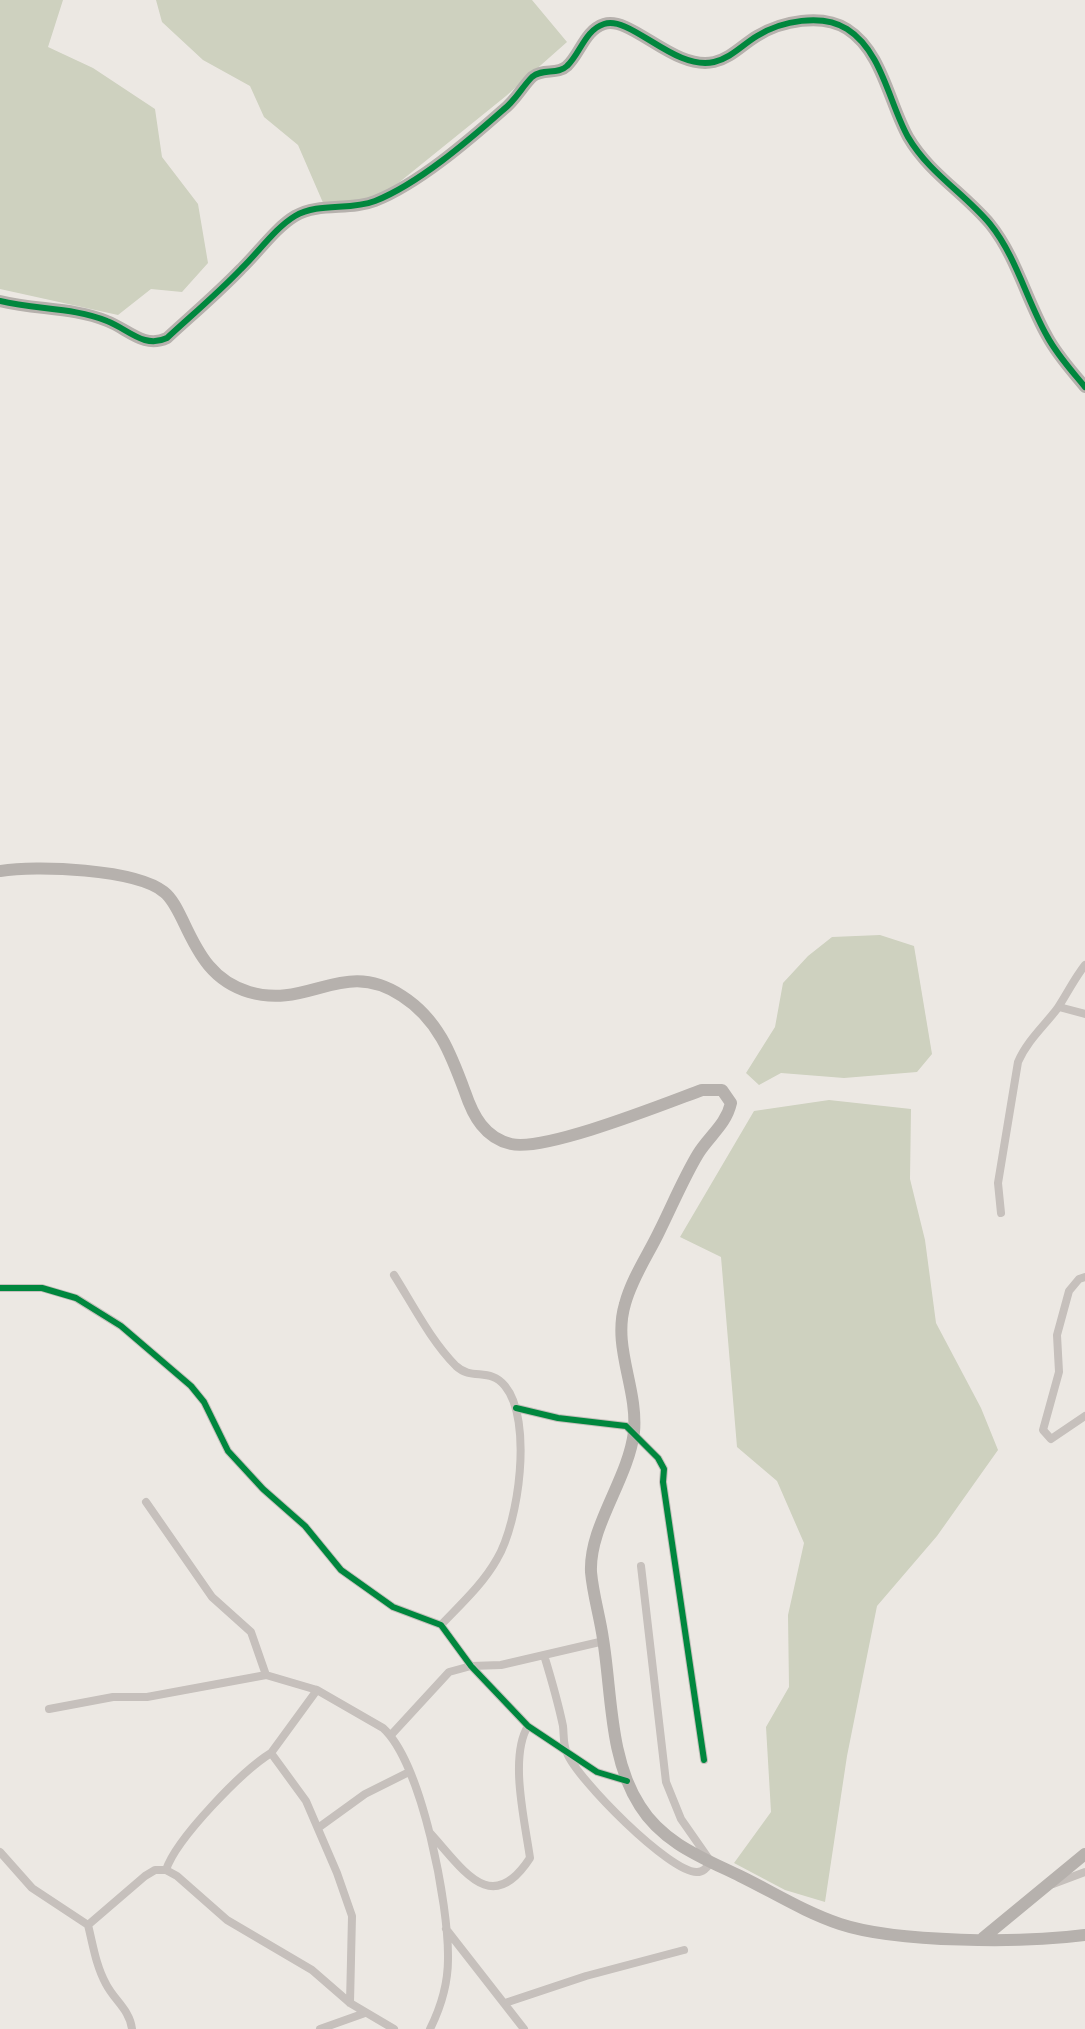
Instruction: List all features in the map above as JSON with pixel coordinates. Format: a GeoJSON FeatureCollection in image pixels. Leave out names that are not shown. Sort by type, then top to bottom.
{"type":"FeatureCollection","features":[{"type":"Feature","properties":{"kind":"main road"},"geometry":{"type":"LineString","coordinates":[[0,301],[72,311],[106,320],[149,343],[158,342],[167,338],[239,272],[291,219],[304,211],[372,202],[391,194],[439,164],[506,109],[533,76],[567,67],[592,32],[604,23],[614,24],[635,32],[681,60],[698,63],[715,62],[734,54],[758,35],[778,26],[805,20],[832,22],[848,29],[864,43],[908,136],[924,162],[991,225],[1005,248],[1047,336],[1085,387]]}},
{"type":"Feature","properties":{"kind":"main road"},"geometry":{"type":"LineString","coordinates":[[0,871],[15,868],[69,869],[125,877],[154,886],[172,901],[203,960],[213,972],[236,987],[253,993],[301,993],[352,980],[368,980],[395,991],[410,1000],[435,1024],[451,1053],[470,1107],[479,1123],[489,1133],[512,1144],[556,1141],[702,1090],[722,1090],[731,1103],[729,1113],[700,1151],[630,1288],[621,1323],[624,1364],[632,1395],[633,1432],[627,1463],[597,1537],[591,1572],[604,1641],[612,1720],[627,1781],[639,1805],[658,1829],[684,1848],[818,1915],[855,1928],[909,1935],[982,1938],[1085,1935]]}},
{"type":"Feature","properties":{"kind":"main road"},"geometry":{"type":"LineString","coordinates":[[982,1938],[1085,1854]]}},
{"type":"Feature","properties":{"kind":"street"},"geometry":{"type":"LineString","coordinates":[[1001,1212],[999,1183],[1018,1062],[1023,1050],[1059,1007],[1071,982],[1085,965]]}},
{"type":"Feature","properties":{"kind":"street"},"geometry":{"type":"LineString","coordinates":[[1059,1007],[1085,1014]]}},
{"type":"Feature","properties":{"kind":"street"},"geometry":{"type":"LineString","coordinates":[[394,1275],[435,1339],[457,1366],[467,1373],[491,1374],[503,1383],[516,1408],[520,1460],[514,1510],[499,1556],[486,1577],[441,1625]]}},
{"type":"Feature","properties":{"kind":"street"},"geometry":{"type":"LineString","coordinates":[[1085,1277],[1078,1279],[1069,1291],[1056,1347],[1059,1372],[1043,1430],[1051,1438],[1057,1437],[1085,1416]]}},
{"type":"Feature","properties":{"kind":"street"},"geometry":{"type":"LineString","coordinates":[[0,1288],[42,1288],[76,1298],[121,1326],[191,1386],[204,1402],[228,1451],[263,1489],[305,1526],[341,1570],[393,1607],[441,1625],[471,1666],[528,1726],[597,1772],[627,1781]]}},
{"type":"Feature","properties":{"kind":"street"},"geometry":{"type":"LineString","coordinates":[[516,1408],[558,1418],[621,1425],[633,1432],[664,1469],[663,1482],[704,1760]]}},
{"type":"Feature","properties":{"kind":"street"},"geometry":{"type":"LineString","coordinates":[[146,1502],[212,1598],[251,1632],[266,1675]]}},
{"type":"Feature","properties":{"kind":"street"},"geometry":{"type":"LineString","coordinates":[[544,1654],[563,1726],[566,1751],[575,1768],[644,1840],[683,1869],[696,1872],[705,1870],[711,1862],[681,1819],[666,1782],[641,1566]]}},
{"type":"Feature","properties":{"kind":"street"},"geometry":{"type":"LineString","coordinates":[[391,1735],[449,1672],[471,1666],[501,1665],[604,1641]]}},
{"type":"Feature","properties":{"kind":"street"},"geometry":{"type":"LineString","coordinates":[[49,1709],[113,1697],[147,1697],[266,1675],[317,1690],[374,1721],[391,1735],[409,1772],[430,1833],[444,1893],[448,1960],[442,2005],[430,2029]]}},
{"type":"Feature","properties":{"kind":"street"},"geometry":{"type":"LineString","coordinates":[[166,1870],[174,1855],[214,1804],[241,1776],[271,1753],[317,1690]]}},
{"type":"Feature","properties":{"kind":"street"},"geometry":{"type":"LineString","coordinates":[[430,1833],[475,1879],[487,1887],[505,1885],[518,1875],[530,1858],[519,1755],[521,1737],[528,1726]]}},
{"type":"Feature","properties":{"kind":"street"},"geometry":{"type":"LineString","coordinates":[[271,1753],[306,1801],[352,1916],[351,2003]]}},
{"type":"Feature","properties":{"kind":"street"},"geometry":{"type":"LineString","coordinates":[[318,1828],[365,1794],[409,1772]]}},
{"type":"Feature","properties":{"kind":"street"},"geometry":{"type":"LineString","coordinates":[[0,1852],[32,1888],[88,1925],[101,1973],[107,1986],[125,2009],[132,2029]]}},
{"type":"Feature","properties":{"kind":"street"},"geometry":{"type":"LineString","coordinates":[[88,1925],[145,1876],[155,1870],[166,1870],[177,1876],[227,1920],[312,1970],[351,2003],[394,2029]]}},
{"type":"Feature","properties":{"kind":"street"},"geometry":{"type":"LineString","coordinates":[[1047,1886],[1085,1872]]}},
{"type":"Feature","properties":{"kind":"street"},"geometry":{"type":"LineString","coordinates":[[446,1928],[524,2029]]}},
{"type":"Feature","properties":{"kind":"street"},"geometry":{"type":"LineString","coordinates":[[505,2003],[586,1976],[684,1950]]}},
{"type":"Feature","properties":{"kind":"street"},"geometry":{"type":"LineString","coordinates":[[320,2029],[365,2013]]}},
{"type":"Feature","properties":{"kind":"green space"},"geometry":{"type":"Polygon","coordinates":[[[0,0],[63,0],[48,47],[93,68],[155,109],[162,157],[198,204],[208,263],[182,292],[151,289],[118,315],[0,289],[0,0]]]}},
{"type":"Feature","properties":{"kind":"green space"},"geometry":{"type":"Polygon","coordinates":[[[156,0],[532,0],[567,42],[506,96],[381,197],[324,205],[298,145],[264,117],[250,86],[203,60],[162,22],[156,0]]]}},
{"type":"Feature","properties":{"kind":"green space"},"geometry":{"type":"Polygon","coordinates":[[[880,935],[914,946],[932,1054],[917,1072],[844,1078],[781,1073],[759,1085],[746,1073],[775,1027],[783,983],[808,956],[832,937],[880,935]]]}},
{"type":"Feature","properties":{"kind":"green space"},"geometry":{"type":"Polygon","coordinates":[[[829,1100],[911,1109],[910,1179],[925,1240],[936,1323],[981,1408],[998,1450],[937,1536],[877,1606],[847,1756],[825,1902],[785,1890],[734,1863],[771,1812],[766,1727],[789,1687],[788,1615],[804,1543],[777,1481],[737,1447],[721,1257],[680,1237],[754,1111],[829,1100]]]}},
{"type":"Feature","properties":{"kind":"cycle path"},"geometry":{"type":"LineString","coordinates":[[0,301],[94,316],[115,324],[143,340],[159,341],[167,338],[223,287],[288,221],[314,209],[355,206],[375,201],[408,184],[442,161],[489,122],[536,74],[563,69],[567,66],[587,37],[597,27],[615,23],[627,27],[669,52],[699,63],[726,58],[757,36],[778,26],[814,20],[826,21],[847,29],[869,50],[901,124],[916,150],[990,224],[1007,250],[1051,343],[1085,387]]}},
{"type":"Feature","properties":{"kind":"cycle path"},"geometry":{"type":"LineString","coordinates":[[0,1288],[42,1288],[76,1298],[121,1326],[191,1386],[204,1402],[228,1451],[263,1489],[305,1526],[341,1570],[393,1607],[441,1625],[471,1666],[528,1726],[597,1772],[627,1781]]}},
{"type":"Feature","properties":{"kind":"cycle path"},"geometry":{"type":"LineString","coordinates":[[516,1408],[558,1418],[626,1426],[658,1458],[664,1469],[663,1482],[704,1760]]}}]}
